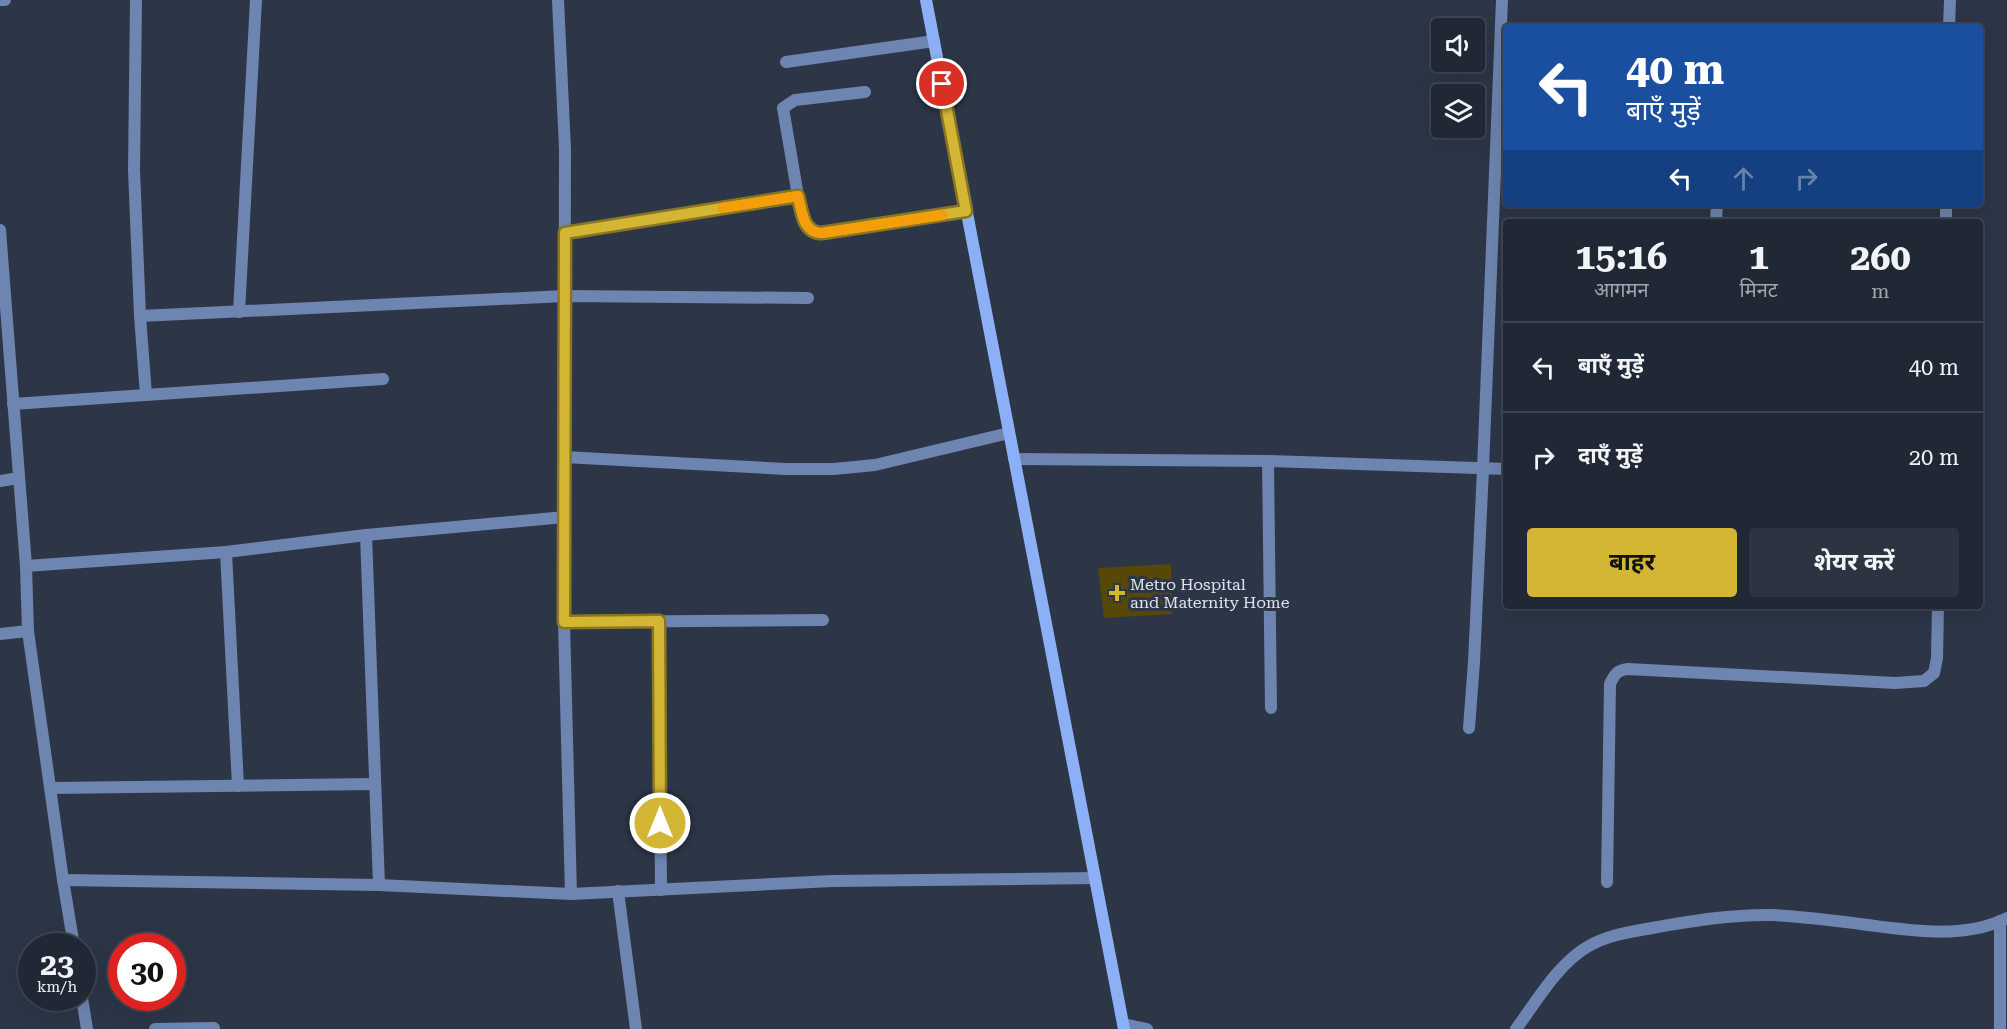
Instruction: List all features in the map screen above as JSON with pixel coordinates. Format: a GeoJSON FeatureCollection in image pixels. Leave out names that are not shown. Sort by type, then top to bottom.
{"type":"FeatureCollection","features":[{"type":"Feature","properties":{"kind":"main road"},"geometry":{"type":"LineString","coordinates":[[926,0],[1124,1027]]}},
{"type":"Feature","properties":{"kind":"street"},"geometry":{"type":"LineString","coordinates":[[0,0],[5,0]]}},
{"type":"Feature","properties":{"kind":"street"},"geometry":{"type":"LineString","coordinates":[[136,0],[134,170],[146,395]]}},
{"type":"Feature","properties":{"kind":"street"},"geometry":{"type":"LineString","coordinates":[[239,312],[256,0]]}},
{"type":"Feature","properties":{"kind":"street"},"geometry":{"type":"LineString","coordinates":[[558,0],[565,148],[564,622],[571,894]]}},
{"type":"Feature","properties":{"kind":"street"},"geometry":{"type":"LineString","coordinates":[[1468,728],[1474,662],[1502,0]]}},
{"type":"Feature","properties":{"kind":"street"},"geometry":{"type":"LineString","coordinates":[[1949,24],[1950,0]]}},
{"type":"Feature","properties":{"kind":"street"},"geometry":{"type":"LineString","coordinates":[[786,62],[934,41]]}},
{"type":"Feature","properties":{"kind":"street"},"geometry":{"type":"LineString","coordinates":[[865,93],[795,100],[783,108],[798,196],[809,230],[822,233],[966,211]]}},
{"type":"Feature","properties":{"kind":"street"},"geometry":{"type":"LineString","coordinates":[[565,233],[798,196]]}},
{"type":"Feature","properties":{"kind":"street"},"geometry":{"type":"LineString","coordinates":[[0,231],[4,349],[13,404],[26,566],[28,631],[72,933]]}},
{"type":"Feature","properties":{"kind":"street"},"geometry":{"type":"LineString","coordinates":[[140,316],[565,296],[808,298]]}},
{"type":"Feature","properties":{"kind":"street"},"geometry":{"type":"LineString","coordinates":[[13,404],[383,379]]}},
{"type":"Feature","properties":{"kind":"street"},"geometry":{"type":"LineString","coordinates":[[564,457],[785,469],[834,469],[875,465],[1009,433]]}},
{"type":"Feature","properties":{"kind":"street"},"geometry":{"type":"LineString","coordinates":[[1014,459],[1268,461],[1503,469]]}},
{"type":"Feature","properties":{"kind":"street"},"geometry":{"type":"LineString","coordinates":[[1268,461],[1271,708]]}},
{"type":"Feature","properties":{"kind":"street"},"geometry":{"type":"LineString","coordinates":[[0,481],[19,478]]}},
{"type":"Feature","properties":{"kind":"street"},"geometry":{"type":"LineString","coordinates":[[26,566],[226,552],[366,535],[565,517]]}},
{"type":"Feature","properties":{"kind":"street"},"geometry":{"type":"LineString","coordinates":[[366,535],[379,885]]}},
{"type":"Feature","properties":{"kind":"street"},"geometry":{"type":"LineString","coordinates":[[226,552],[238,786]]}},
{"type":"Feature","properties":{"kind":"street"},"geometry":{"type":"LineString","coordinates":[[1607,882],[1610,684],[1615,674],[1620,670],[1628,669],[1895,683],[1924,681],[1934,674],[1937,658],[1938,609]]}},
{"type":"Feature","properties":{"kind":"street"},"geometry":{"type":"LineString","coordinates":[[564,622],[823,620]]}},
{"type":"Feature","properties":{"kind":"street"},"geometry":{"type":"LineString","coordinates":[[659,621],[661,890]]}},
{"type":"Feature","properties":{"kind":"street"},"geometry":{"type":"LineString","coordinates":[[0,634],[28,631]]}},
{"type":"Feature","properties":{"kind":"street"},"geometry":{"type":"LineString","coordinates":[[51,788],[375,784]]}},
{"type":"Feature","properties":{"kind":"street"},"geometry":{"type":"LineString","coordinates":[[63,880],[379,885],[571,894],[832,881],[1095,878]]}},
{"type":"Feature","properties":{"kind":"street"},"geometry":{"type":"LineString","coordinates":[[618,891],[636,1029]]}},
{"type":"Feature","properties":{"kind":"street"},"geometry":{"type":"LineString","coordinates":[[1516,1029],[1566,964],[1586,948],[1609,936],[1691,921],[1772,915],[1942,932],[1970,929],[2003,920],[2000,1029]]}},
{"type":"Feature","properties":{"kind":"street"},"geometry":{"type":"LineString","coordinates":[[84,1011],[87,1029]]}},
{"type":"Feature","properties":{"kind":"street"},"geometry":{"type":"LineString","coordinates":[[1124,1027],[1147,1029]]}},
{"type":"Feature","properties":{"kind":"street"},"geometry":{"type":"LineString","coordinates":[[155,1029],[214,1028]]}},
{"type":"Feature","properties":{"kind":"building"},"geometry":{"type":"Polygon","coordinates":[[[1171,564],[1172,614],[1104,618],[1098,568],[1171,564]]]}},
{"type":"Feature","properties":{"kind":"slow traffic"},"geometry":{"type":"LineString","coordinates":[[722,208],[798,196],[806,224],[814,233],[943,215]]}},
{"type":"Feature","properties":{"kind":"place","name":"Metro Hospital and Maternity Home"},"geometry":{"type":"Point","coordinates":[1117,593]}},
{"type":"Feature","properties":{"kind":"route"},"geometry":{"type":"LineString","coordinates":[[660,823],[659,621],[564,622],[565,233],[798,196],[806,224],[814,233],[966,211],[942,84]]}}]}
